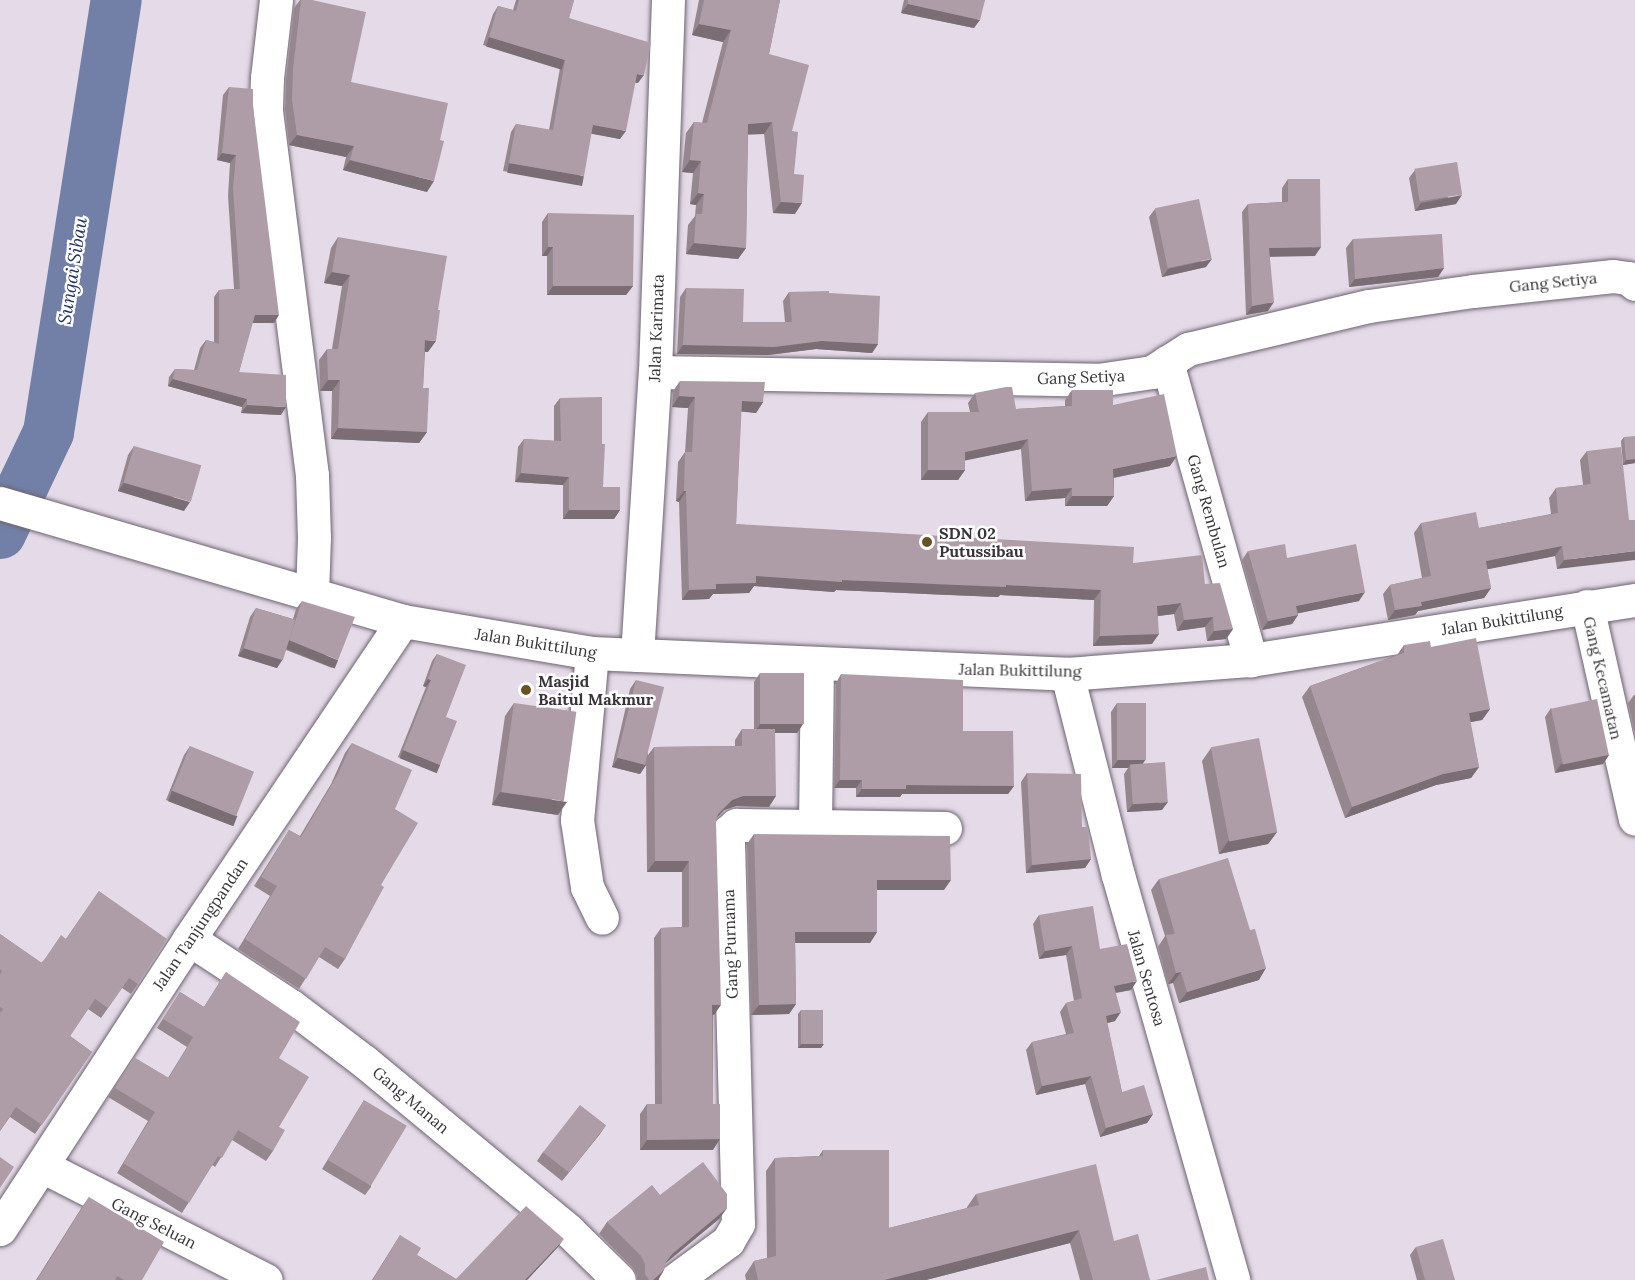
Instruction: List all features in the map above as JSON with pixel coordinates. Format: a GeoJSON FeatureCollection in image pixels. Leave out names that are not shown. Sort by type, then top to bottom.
{"type":"FeatureCollection","features":[{"type":"Feature","properties":{"kind":"street"},"geometry":{"type":"LineString","coordinates":[[276,0],[267,78],[266,111],[312,475],[314,537],[312,595]]}},
{"type":"Feature","properties":{"kind":"street","name":"Jalan Karimata"},"geometry":{"type":"LineString","coordinates":[[637,655],[655,372],[668,0]]}},
{"type":"Feature","properties":{"kind":"street","name":"Gang Setiya"},"geometry":{"type":"LineString","coordinates":[[655,372],[1098,380],[1152,372],[1188,349],[1369,306],[1473,291],[1613,276],[1628,278],[1635,284]]}},
{"type":"Feature","properties":{"kind":"street","name":"Gang Rembulan"},"geometry":{"type":"LineString","coordinates":[[1167,362],[1251,660]]}},
{"type":"Feature","properties":{"kind":"street","name":"Jalan Bukittilung"},"geometry":{"type":"LineString","coordinates":[[0,503],[57,522],[403,621],[592,653],[1067,674],[1251,660],[1635,600]]}},
{"type":"Feature","properties":{"kind":"street","name":"Gang Kecamatan"},"geometry":{"type":"LineString","coordinates":[[1587,606],[1635,819]]}},
{"type":"Feature","properties":{"kind":"street","name":"Jalan Tanjungpandan"},"geometry":{"type":"LineString","coordinates":[[0,1229],[189,939],[403,621]]}},
{"type":"Feature","properties":{"kind":"street"},"geometry":{"type":"LineString","coordinates":[[592,653],[577,820],[587,887],[602,918]]}},
{"type":"Feature","properties":{"kind":"street"},"geometry":{"type":"LineString","coordinates":[[817,663],[816,826],[945,828]]}},
{"type":"Feature","properties":{"kind":"street","name":"Jalan Sentosa"},"geometry":{"type":"LineString","coordinates":[[1067,674],[1118,875],[1233,1280]]}},
{"type":"Feature","properties":{"kind":"street","name":"Gang Purnama"},"geometry":{"type":"LineString","coordinates":[[675,1280],[728,1241],[738,1224],[728,832],[736,825],[816,826]]}},
{"type":"Feature","properties":{"kind":"street","name":"Gang Manan"},"geometry":{"type":"LineString","coordinates":[[189,939],[291,1006],[365,1062],[568,1230],[619,1280]]}},
{"type":"Feature","properties":{"kind":"street","name":"Gang Seluan"},"geometry":{"type":"LineString","coordinates":[[42,1167],[266,1280]]}},
{"type":"Feature","properties":{"kind":"building"},"geometry":{"type":"Polygon","coordinates":[[[301,0],[312,0],[366,12],[351,82],[448,103],[440,140],[444,141],[434,181],[350,160],[354,146],[297,135],[292,100],[301,0]]]}},
{"type":"Feature","properties":{"kind":"building"},"geometry":{"type":"Polygon","coordinates":[[[519,0],[574,0],[569,18],[651,43],[644,75],[637,74],[626,131],[593,125],[584,176],[509,163],[516,124],[553,130],[565,60],[489,37],[498,6],[516,11],[519,0]]]}},
{"type":"Feature","properties":{"kind":"building"},"geometry":{"type":"Polygon","coordinates":[[[704,0],[780,0],[769,54],[809,65],[792,131],[798,132],[794,174],[804,175],[802,203],[781,202],[772,122],[748,124],[746,248],[694,243],[696,214],[702,214],[704,194],[698,193],[701,161],[690,160],[694,122],[707,123],[731,30],[699,24],[704,0]]]}},
{"type":"Feature","properties":{"kind":"building"},"geometry":{"type":"Polygon","coordinates":[[[908,0],[985,0],[980,20],[908,4],[908,0]]]}},
{"type":"Feature","properties":{"kind":"building"},"geometry":{"type":"Polygon","coordinates":[[[229,87],[253,89],[253,106],[279,315],[255,315],[239,372],[286,375],[286,407],[247,405],[247,399],[173,379],[175,369],[197,370],[206,340],[219,344],[219,290],[240,289],[233,188],[236,155],[222,153],[229,87]]]}},
{"type":"Feature","properties":{"kind":"building"},"geometry":{"type":"Polygon","coordinates":[[[1457,162],[1462,195],[1420,201],[1415,169],[1457,162]]]}},
{"type":"Feature","properties":{"kind":"building"},"geometry":{"type":"Polygon","coordinates":[[[1288,179],[1320,179],[1321,247],[1269,248],[1274,302],[1252,306],[1248,204],[1288,202],[1288,179]]]}},
{"type":"Feature","properties":{"kind":"building"},"geometry":{"type":"Polygon","coordinates":[[[1199,199],[1212,259],[1168,268],[1155,208],[1199,199]]]}},
{"type":"Feature","properties":{"kind":"building"},"geometry":{"type":"Polygon","coordinates":[[[548,213],[634,215],[633,286],[553,286],[553,247],[548,247],[548,213]]]}},
{"type":"Feature","properties":{"kind":"building"},"geometry":{"type":"Polygon","coordinates":[[[1442,234],[1444,268],[1355,279],[1353,239],[1442,234]]]}},
{"type":"Feature","properties":{"kind":"building"},"geometry":{"type":"Polygon","coordinates":[[[338,237],[447,256],[438,310],[440,310],[436,341],[425,340],[423,388],[429,388],[427,432],[338,428],[340,380],[328,380],[327,349],[338,349],[350,275],[332,272],[338,237]]]}},
{"type":"Feature","properties":{"kind":"building"},"geometry":{"type":"Polygon","coordinates":[[[686,288],[744,289],[743,322],[792,322],[789,292],[829,291],[829,293],[880,296],[878,344],[822,341],[774,347],[683,345],[686,288]]]}},
{"type":"Feature","properties":{"kind":"building"},"geometry":{"type":"Polygon","coordinates":[[[680,381],[765,382],[763,402],[742,401],[736,524],[1134,547],[1133,563],[1202,555],[1205,584],[1220,583],[1233,629],[1214,631],[1213,617],[1184,620],[1181,603],[1157,606],[1159,634],[1100,636],[1101,590],[1006,585],[1006,587],[842,580],[842,582],[756,576],[756,583],[716,584],[716,589],[689,590],[686,491],[684,491],[685,452],[692,452],[695,397],[679,396],[680,381]]]}},
{"type":"Feature","properties":{"kind":"building"},"geometry":{"type":"Polygon","coordinates":[[[1012,387],[1016,409],[1072,406],[1072,390],[1113,390],[1113,405],[1164,394],[1177,456],[1113,469],[1114,496],[1072,496],[1072,488],[1032,491],[1028,439],[965,452],[965,470],[928,470],[928,412],[979,412],[975,393],[1012,387]]]}},
{"type":"Feature","properties":{"kind":"building"},"geometry":{"type":"Polygon","coordinates":[[[602,397],[602,444],[605,444],[603,487],[620,487],[620,510],[569,510],[569,477],[521,473],[524,439],[561,441],[560,398],[602,397]]]}},
{"type":"Feature","properties":{"kind":"building"},"geometry":{"type":"Polygon","coordinates":[[[1635,436],[1635,459],[1626,460],[1624,437],[1635,436]]]}},
{"type":"Feature","properties":{"kind":"building"},"geometry":{"type":"Polygon","coordinates":[[[134,446],[201,465],[191,502],[124,483],[134,446]]]}},
{"type":"Feature","properties":{"kind":"building"},"geometry":{"type":"Polygon","coordinates":[[[1621,447],[1629,520],[1635,520],[1635,551],[1564,560],[1562,546],[1486,561],[1491,588],[1421,602],[1422,606],[1395,610],[1390,585],[1431,576],[1421,523],[1476,512],[1479,528],[1558,513],[1556,488],[1591,484],[1587,451],[1621,447]]]}},
{"type":"Feature","properties":{"kind":"building"},"geometry":{"type":"Polygon","coordinates":[[[1285,544],[1287,558],[1356,544],[1365,592],[1296,606],[1298,615],[1268,621],[1248,551],[1285,544]]]}},
{"type":"Feature","properties":{"kind":"building"},"geometry":{"type":"Polygon","coordinates":[[[302,601],[355,617],[338,660],[289,640],[302,601]]]}},
{"type":"Feature","properties":{"kind":"building"},"geometry":{"type":"Polygon","coordinates":[[[256,608],[295,620],[283,660],[244,648],[256,608]]]}},
{"type":"Feature","properties":{"kind":"building"},"geometry":{"type":"Polygon","coordinates":[[[1476,638],[1490,709],[1469,713],[1479,767],[1443,774],[1352,807],[1310,686],[1404,653],[1404,645],[1430,641],[1431,647],[1476,638]]]}},
{"type":"Feature","properties":{"kind":"building"},"geometry":{"type":"Polygon","coordinates":[[[437,654],[466,665],[446,717],[457,721],[440,765],[403,750],[431,680],[428,679],[437,654]]]}},
{"type":"Feature","properties":{"kind":"building"},"geometry":{"type":"Polygon","coordinates":[[[760,673],[804,673],[804,724],[760,724],[760,673]]]}},
{"type":"Feature","properties":{"kind":"building"},"geometry":{"type":"Polygon","coordinates":[[[841,674],[963,680],[963,731],[1013,731],[1014,786],[906,785],[906,789],[862,789],[862,780],[840,780],[841,674]]]}},
{"type":"Feature","properties":{"kind":"building"},"geometry":{"type":"Polygon","coordinates":[[[636,680],[664,687],[645,765],[617,758],[636,680]]]}},
{"type":"Feature","properties":{"kind":"building"},"geometry":{"type":"Polygon","coordinates":[[[1597,699],[1609,755],[1563,765],[1551,709],[1597,699]]]}},
{"type":"Feature","properties":{"kind":"building"},"geometry":{"type":"Polygon","coordinates":[[[514,703],[576,712],[564,801],[501,792],[514,703]]]}},
{"type":"Feature","properties":{"kind":"building"},"geometry":{"type":"Polygon","coordinates":[[[1117,703],[1146,703],[1146,760],[1117,760],[1117,703]]]}},
{"type":"Feature","properties":{"kind":"building"},"geometry":{"type":"Polygon","coordinates":[[[742,729],[775,729],[776,796],[743,796],[732,800],[718,814],[716,822],[721,1005],[712,1005],[713,1104],[720,1104],[720,1139],[647,1140],[647,1104],[662,1104],[661,928],[689,927],[689,861],[655,861],[654,747],[742,746],[742,729]]]}},
{"type":"Feature","properties":{"kind":"building"},"geometry":{"type":"Polygon","coordinates":[[[1259,738],[1277,832],[1229,842],[1211,747],[1259,738]]]}},
{"type":"Feature","properties":{"kind":"building"},"geometry":{"type":"Polygon","coordinates":[[[352,743],[412,770],[395,809],[418,823],[381,885],[384,887],[345,959],[325,947],[306,979],[245,939],[277,886],[261,877],[289,830],[301,837],[338,774],[352,743]]]}},
{"type":"Feature","properties":{"kind":"building"},"geometry":{"type":"Polygon","coordinates":[[[190,746],[254,772],[236,816],[172,791],[190,746]]]}},
{"type":"Feature","properties":{"kind":"building"},"geometry":{"type":"Polygon","coordinates":[[[1165,762],[1168,802],[1133,804],[1130,764],[1165,762]]]}},
{"type":"Feature","properties":{"kind":"building"},"geometry":{"type":"Polygon","coordinates":[[[1027,773],[1081,774],[1082,827],[1088,827],[1091,859],[1032,865],[1027,773]]]}},
{"type":"Feature","properties":{"kind":"building"},"geometry":{"type":"Polygon","coordinates":[[[754,834],[950,836],[951,880],[877,880],[877,932],[795,932],[796,1004],[759,1005],[754,834]]]}},
{"type":"Feature","properties":{"kind":"building"},"geometry":{"type":"Polygon","coordinates":[[[1228,858],[1250,930],[1255,929],[1266,968],[1187,992],[1181,972],[1176,973],[1166,935],[1175,934],[1159,879],[1228,858]]]}},
{"type":"Feature","properties":{"kind":"building"},"geometry":{"type":"Polygon","coordinates":[[[99,891],[167,939],[138,984],[129,978],[108,1008],[95,999],[70,1036],[92,1052],[42,1125],[16,1107],[0,1131],[0,1013],[3,1009],[0,1007],[2,971],[0,969],[0,934],[42,963],[61,935],[66,939],[99,891]]]}},
{"type":"Feature","properties":{"kind":"building"},"geometry":{"type":"Polygon","coordinates":[[[1093,906],[1100,949],[1127,944],[1137,981],[1114,986],[1121,1012],[1106,1016],[1122,1092],[1144,1085],[1153,1114],[1106,1128],[1091,1076],[1042,1086],[1032,1042],[1074,1033],[1066,1003],[1082,998],[1072,946],[1045,951],[1039,915],[1093,906]]]}},
{"type":"Feature","properties":{"kind":"building"},"geometry":{"type":"Polygon","coordinates":[[[226,972],[300,1022],[279,1058],[309,1077],[279,1127],[285,1130],[273,1151],[238,1130],[222,1158],[218,1156],[189,1203],[123,1163],[155,1112],[115,1088],[135,1058],[169,1078],[193,1037],[163,1019],[180,992],[204,1007],[226,972]]]}},
{"type":"Feature","properties":{"kind":"building"},"geometry":{"type":"Polygon","coordinates":[[[801,1010],[823,1010],[823,1044],[801,1044],[801,1010]]]}},
{"type":"Feature","properties":{"kind":"building"},"geometry":{"type":"Polygon","coordinates":[[[364,1100],[407,1126],[371,1186],[328,1160],[364,1100]]]}},
{"type":"Feature","properties":{"kind":"building"},"geometry":{"type":"Polygon","coordinates":[[[580,1105],[606,1125],[569,1173],[543,1152],[580,1105]]]}},
{"type":"Feature","properties":{"kind":"building"},"geometry":{"type":"Polygon","coordinates":[[[823,1150],[889,1150],[889,1228],[979,1205],[976,1194],[1096,1164],[1114,1241],[1138,1234],[1150,1280],[1093,1280],[1079,1230],[884,1280],[758,1280],[754,1261],[776,1256],[775,1158],[823,1156],[823,1150]]]}},
{"type":"Feature","properties":{"kind":"building"},"geometry":{"type":"Polygon","coordinates":[[[0,1157],[14,1167],[0,1188],[0,1157]]]}},
{"type":"Feature","properties":{"kind":"building"},"geometry":{"type":"Polygon","coordinates":[[[703,1162],[727,1194],[727,1208],[672,1254],[664,1270],[653,1280],[649,1280],[645,1274],[645,1264],[641,1256],[607,1222],[652,1185],[660,1195],[703,1162]]]}},
{"type":"Feature","properties":{"kind":"building"},"geometry":{"type":"Polygon","coordinates":[[[89,1197],[164,1242],[142,1280],[124,1280],[117,1276],[115,1280],[37,1280],[89,1197]]]}},
{"type":"Feature","properties":{"kind":"building"},"geometry":{"type":"Polygon","coordinates":[[[526,1206],[564,1239],[525,1280],[373,1280],[400,1235],[421,1248],[417,1255],[456,1279],[526,1206]]]}},
{"type":"Feature","properties":{"kind":"building"},"geometry":{"type":"Polygon","coordinates":[[[1443,1239],[1455,1280],[1425,1280],[1416,1247],[1443,1239]]]}},
{"type":"Feature","properties":{"kind":"building"},"geometry":{"type":"Polygon","coordinates":[[[1206,1267],[1209,1280],[1156,1280],[1206,1267]]]}},
{"type":"Feature","properties":{"kind":"waterway","name":"Sungai Sibau"},"geometry":{"type":"LineString","coordinates":[[0,533],[48,432],[116,0]]}},
{"type":"Feature","properties":{"kind":"place","name":"SDN 02 Putussibau"},"geometry":{"type":"Point","coordinates":[927,542]}},
{"type":"Feature","properties":{"kind":"place","name":"Masjid Baitul Makmur"},"geometry":{"type":"Point","coordinates":[526,690]}}]}
